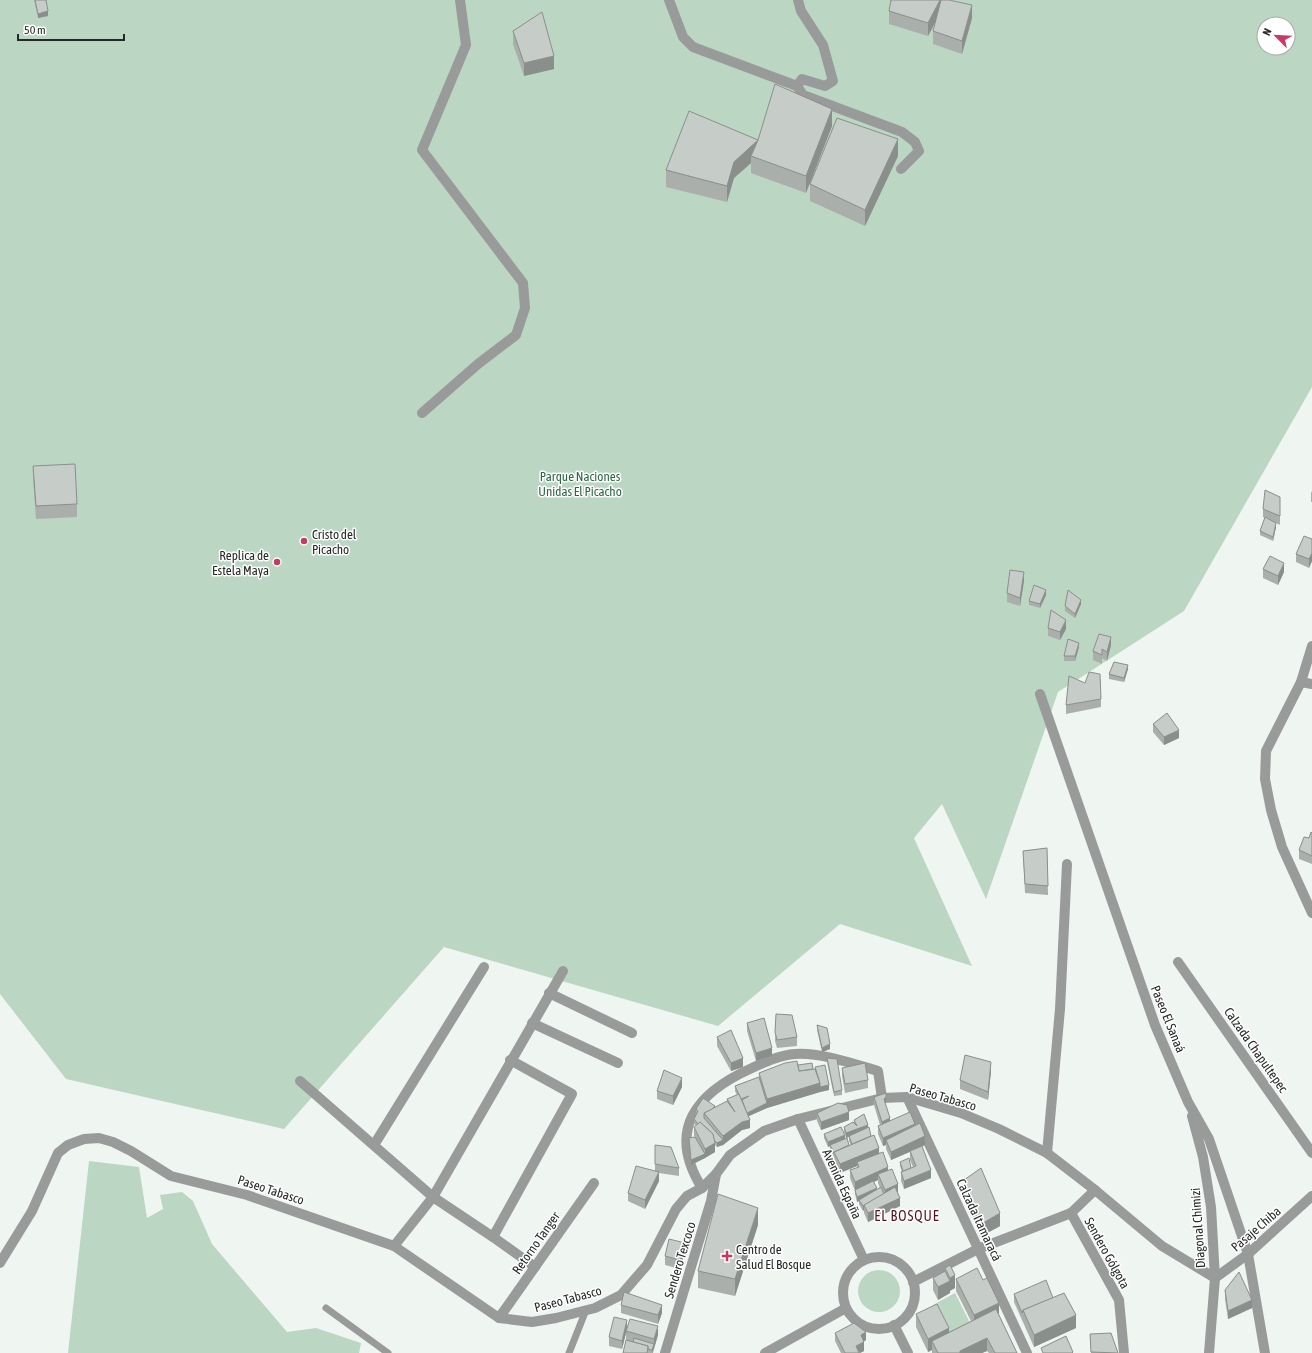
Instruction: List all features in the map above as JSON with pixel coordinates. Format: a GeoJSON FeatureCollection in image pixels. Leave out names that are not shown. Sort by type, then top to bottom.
{"type":"FeatureCollection","features":[{"type":"Feature","properties":{"kind":"street"},"geometry":{"type":"LineString","coordinates":[[422,413],[478,364],[516,335],[525,308],[523,283],[422,150],[466,45],[460,0]]}},
{"type":"Feature","properties":{"kind":"street"},"geometry":{"type":"LineString","coordinates":[[669,0],[683,37],[693,46],[797,86],[803,95],[902,132],[915,142],[919,151],[901,169]]}},
{"type":"Feature","properties":{"kind":"street"},"geometry":{"type":"LineString","coordinates":[[797,86],[802,78],[825,86],[833,81],[823,45],[801,11],[798,0]]}},
{"type":"Feature","properties":{"kind":"street"},"geometry":{"type":"LineString","coordinates":[[1312,646],[1301,682],[1266,751],[1265,779],[1271,810],[1282,847],[1312,913]]}},
{"type":"Feature","properties":{"kind":"street"},"geometry":{"type":"LineString","coordinates":[[1301,682],[1312,684]]}},
{"type":"Feature","properties":{"kind":"street","name":"Paseo El Sanaá"},"geometry":{"type":"LineString","coordinates":[[1040,694],[1148,1006],[1188,1102],[1209,1139],[1248,1254],[1265,1353]]}},
{"type":"Feature","properties":{"kind":"street"},"geometry":{"type":"LineString","coordinates":[[1047,1153],[1060,1009],[1067,864]]}},
{"type":"Feature","properties":{"kind":"street","name":"Calzada Chapultepec"},"geometry":{"type":"LineString","coordinates":[[1178,962],[1312,1153]]}},
{"type":"Feature","properties":{"kind":"street"},"geometry":{"type":"LineString","coordinates":[[374,1145],[484,967]]}},
{"type":"Feature","properties":{"kind":"street"},"geometry":{"type":"LineString","coordinates":[[394,1246],[433,1197],[510,1060],[563,971]]}},
{"type":"Feature","properties":{"kind":"street"},"geometry":{"type":"LineString","coordinates":[[550,993],[632,1033]]}},
{"type":"Feature","properties":{"kind":"street"},"geometry":{"type":"LineString","coordinates":[[532,1023],[618,1063]]}},
{"type":"Feature","properties":{"kind":"street"},"geometry":{"type":"LineString","coordinates":[[702,1188],[690,1168],[687,1155],[685,1143],[688,1126],[702,1101],[718,1086],[735,1075],[774,1058],[795,1054],[816,1056],[878,1071],[882,1098]]}},
{"type":"Feature","properties":{"kind":"street"},"geometry":{"type":"LineString","coordinates":[[494,1237],[572,1094],[510,1060]]}},
{"type":"Feature","properties":{"kind":"street"},"geometry":{"type":"LineString","coordinates":[[300,1081],[433,1197],[494,1237],[535,1267]]}},
{"type":"Feature","properties":{"kind":"street","name":"Paseo Tabasco"},"geometry":{"type":"LineString","coordinates":[[0,1263],[32,1211],[58,1153],[68,1145],[84,1139],[100,1138],[113,1142],[171,1176],[247,1195],[394,1246],[499,1318],[532,1322],[586,1310],[611,1301],[621,1295],[646,1265],[676,1209],[688,1196],[702,1188],[716,1174],[730,1155],[764,1131],[798,1119],[882,1098],[907,1098],[961,1114],[1000,1129],[1047,1153],[1095,1190],[1162,1246],[1215,1278]]}},
{"type":"Feature","properties":{"kind":"street","name":"Calzada Itamaracá"},"geometry":{"type":"LineString","coordinates":[[907,1098],[1027,1353]]}},
{"type":"Feature","properties":{"kind":"street","name":"Diagonal Chimizi"},"geometry":{"type":"LineString","coordinates":[[1188,1102],[1208,1183],[1215,1278],[1209,1353]]}},
{"type":"Feature","properties":{"kind":"street","name":"Avenida España"},"geometry":{"type":"LineString","coordinates":[[798,1119],[864,1260]]}},
{"type":"Feature","properties":{"kind":"street","name":"Sendero Texcoco"},"geometry":{"type":"LineString","coordinates":[[665,1353],[711,1201],[716,1174]]}},
{"type":"Feature","properties":{"kind":"street","name":"Retorno Tanger"},"geometry":{"type":"LineString","coordinates":[[499,1318],[594,1183]]}},
{"type":"Feature","properties":{"kind":"street"},"geometry":{"type":"LineString","coordinates":[[913,1282],[978,1249],[1071,1213],[1095,1190]]}},
{"type":"Feature","properties":{"kind":"street","name":"Pasaje Chiba"},"geometry":{"type":"LineString","coordinates":[[1215,1278],[1248,1254],[1312,1196]]}},
{"type":"Feature","properties":{"kind":"street","name":"Sendero Gólgota"},"geometry":{"type":"LineString","coordinates":[[1071,1213],[1119,1300],[1124,1353]]}},
{"type":"Feature","properties":{"kind":"street"},"geometry":{"type":"LineString","coordinates":[[881,1256],[889,1258],[904,1267],[913,1282],[913,1302],[903,1319],[894,1325],[884,1328],[867,1326],[853,1318],[846,1308],[843,1297],[843,1286],[847,1275],[854,1266],[864,1260],[881,1256]]}},
{"type":"Feature","properties":{"kind":"street"},"geometry":{"type":"LineString","coordinates":[[765,1353],[846,1308]]}},
{"type":"Feature","properties":{"kind":"street"},"geometry":{"type":"LineString","coordinates":[[894,1325],[908,1353]]}},
{"type":"Feature","properties":{"kind":"lane"},"geometry":{"type":"LineString","coordinates":[[326,1308],[388,1353]]}},
{"type":"Feature","properties":{"kind":"lane"},"geometry":{"type":"LineString","coordinates":[[569,1353],[586,1310]]}},
{"type":"Feature","properties":{"kind":"green space","name":"Parque Naciones Unidas El Picacho"},"geometry":{"type":"Polygon","coordinates":[[[0,0],[1312,0],[1312,387],[1184,611],[1058,692],[986,899],[942,804],[914,838],[972,966],[840,924],[718,1026],[444,947],[284,1129],[66,1079],[0,994],[0,0]]]}},
{"type":"Feature","properties":{"kind":"green space"},"geometry":{"type":"Polygon","coordinates":[[[89,1161],[139,1167],[147,1218],[163,1209],[160,1195],[182,1192],[193,1201],[212,1244],[287,1332],[316,1328],[361,1343],[359,1353],[68,1353],[89,1161]]]}},
{"type":"Feature","properties":{"kind":"green space"},"geometry":{"type":"Polygon","coordinates":[[[879,1270],[894,1276],[900,1291],[894,1306],[879,1312],[864,1306],[858,1291],[864,1276],[879,1270]]]}},
{"type":"Feature","properties":{"kind":"green space"},"geometry":{"type":"Polygon","coordinates":[[[955,1293],[974,1331],[952,1342],[933,1305],[955,1293]]]}},
{"type":"Feature","properties":{"kind":"building"},"geometry":{"type":"Polygon","coordinates":[[[35,0],[46,0],[48,11],[38,14],[35,0]]]}},
{"type":"Feature","properties":{"kind":"building"},"geometry":{"type":"Polygon","coordinates":[[[891,0],[940,0],[928,23],[889,11],[891,0]]]}},
{"type":"Feature","properties":{"kind":"building"},"geometry":{"type":"Polygon","coordinates":[[[941,0],[949,0],[972,5],[962,41],[933,31],[941,0]]]}},
{"type":"Feature","properties":{"kind":"building"},"geometry":{"type":"Polygon","coordinates":[[[542,12],[554,56],[524,63],[513,31],[542,12]]]}},
{"type":"Feature","properties":{"kind":"building"},"geometry":{"type":"Polygon","coordinates":[[[775,84],[832,109],[806,176],[751,156],[758,140],[775,84]]]}},
{"type":"Feature","properties":{"kind":"building"},"geometry":{"type":"Polygon","coordinates":[[[689,111],[758,140],[734,162],[727,186],[666,170],[689,111]]]}},
{"type":"Feature","properties":{"kind":"building"},"geometry":{"type":"Polygon","coordinates":[[[837,118],[898,139],[865,210],[810,184],[837,118]]]}},
{"type":"Feature","properties":{"kind":"building"},"geometry":{"type":"Polygon","coordinates":[[[75,464],[77,504],[36,506],[33,466],[75,464]]]}},
{"type":"Feature","properties":{"kind":"building"},"geometry":{"type":"Polygon","coordinates":[[[1265,490],[1280,497],[1280,516],[1263,509],[1265,490]]]}},
{"type":"Feature","properties":{"kind":"building"},"geometry":{"type":"Polygon","coordinates":[[[1265,517],[1276,523],[1273,537],[1260,531],[1265,517]]]}},
{"type":"Feature","properties":{"kind":"building"},"geometry":{"type":"Polygon","coordinates":[[[1304,536],[1312,539],[1312,553],[1309,559],[1296,554],[1304,536]]]}},
{"type":"Feature","properties":{"kind":"building"},"geometry":{"type":"Polygon","coordinates":[[[1270,556],[1284,563],[1278,576],[1263,569],[1270,556]]]}},
{"type":"Feature","properties":{"kind":"building"},"geometry":{"type":"Polygon","coordinates":[[[1010,570],[1024,572],[1020,598],[1007,593],[1010,570]]]}},
{"type":"Feature","properties":{"kind":"building"},"geometry":{"type":"Polygon","coordinates":[[[1034,585],[1046,590],[1040,604],[1029,601],[1034,585]]]}},
{"type":"Feature","properties":{"kind":"building"},"geometry":{"type":"Polygon","coordinates":[[[1068,590],[1081,600],[1075,614],[1065,606],[1068,590]]]}},
{"type":"Feature","properties":{"kind":"building"},"geometry":{"type":"Polygon","coordinates":[[[1051,610],[1066,620],[1060,632],[1048,628],[1051,610]]]}},
{"type":"Feature","properties":{"kind":"building"},"geometry":{"type":"Polygon","coordinates":[[[1099,634],[1111,637],[1107,652],[1102,649],[1102,655],[1093,651],[1099,634]]]}},
{"type":"Feature","properties":{"kind":"building"},"geometry":{"type":"Polygon","coordinates":[[[1068,639],[1079,643],[1075,656],[1064,656],[1068,639]]]}},
{"type":"Feature","properties":{"kind":"building"},"geometry":{"type":"Polygon","coordinates":[[[1114,662],[1128,665],[1124,678],[1109,674],[1114,662]]]}},
{"type":"Feature","properties":{"kind":"building"},"geometry":{"type":"Polygon","coordinates":[[[1089,672],[1100,674],[1101,699],[1066,705],[1069,676],[1085,683],[1089,672]]]}},
{"type":"Feature","properties":{"kind":"building"},"geometry":{"type":"Polygon","coordinates":[[[1167,713],[1179,730],[1164,737],[1153,724],[1167,713]]]}},
{"type":"Feature","properties":{"kind":"building"},"geometry":{"type":"Polygon","coordinates":[[[1311,832],[1312,856],[1299,850],[1304,837],[1309,838],[1311,832]]]}},
{"type":"Feature","properties":{"kind":"building"},"geometry":{"type":"Polygon","coordinates":[[[1047,848],[1048,886],[1025,884],[1023,851],[1047,848]]]}},
{"type":"Feature","properties":{"kind":"building"},"geometry":{"type":"Polygon","coordinates":[[[776,1014],[792,1015],[797,1037],[777,1040],[775,1032],[776,1014]]]}},
{"type":"Feature","properties":{"kind":"building"},"geometry":{"type":"Polygon","coordinates":[[[764,1018],[772,1048],[756,1053],[747,1023],[764,1018]]]}},
{"type":"Feature","properties":{"kind":"building"},"geometry":{"type":"Polygon","coordinates":[[[817,1025],[827,1028],[830,1044],[822,1048],[817,1025]]]}},
{"type":"Feature","properties":{"kind":"building"},"geometry":{"type":"Polygon","coordinates":[[[731,1030],[743,1058],[731,1063],[717,1037],[731,1030]]]}},
{"type":"Feature","properties":{"kind":"building"},"geometry":{"type":"Polygon","coordinates":[[[965,1055],[991,1062],[988,1092],[960,1080],[965,1055]]]}},
{"type":"Feature","properties":{"kind":"building"},"geometry":{"type":"Polygon","coordinates":[[[827,1058],[837,1059],[842,1090],[834,1092],[827,1058]]]}},
{"type":"Feature","properties":{"kind":"building"},"geometry":{"type":"Polygon","coordinates":[[[797,1061],[799,1071],[815,1069],[820,1083],[767,1099],[759,1073],[785,1063],[797,1061]]]}},
{"type":"Feature","properties":{"kind":"building"},"geometry":{"type":"Polygon","coordinates":[[[812,1063],[813,1069],[799,1071],[798,1065],[812,1063]]]}},
{"type":"Feature","properties":{"kind":"building"},"geometry":{"type":"Polygon","coordinates":[[[865,1063],[868,1080],[845,1084],[842,1068],[865,1063]]]}},
{"type":"Feature","properties":{"kind":"building"},"geometry":{"type":"Polygon","coordinates":[[[825,1065],[829,1085],[820,1087],[815,1067],[825,1065]]]}},
{"type":"Feature","properties":{"kind":"building"},"geometry":{"type":"Polygon","coordinates":[[[664,1070],[682,1078],[673,1096],[657,1091],[664,1070]]]}},
{"type":"Feature","properties":{"kind":"building"},"geometry":{"type":"Polygon","coordinates":[[[759,1077],[767,1103],[747,1113],[742,1100],[749,1096],[741,1099],[735,1086],[759,1077]]]}},
{"type":"Feature","properties":{"kind":"building"},"geometry":{"type":"Polygon","coordinates":[[[886,1093],[886,1097],[884,1099],[890,1118],[882,1122],[874,1097],[886,1093]]]}},
{"type":"Feature","properties":{"kind":"building"},"geometry":{"type":"Polygon","coordinates":[[[739,1094],[750,1120],[742,1122],[723,1136],[704,1113],[727,1101],[735,1112],[727,1099],[739,1094]]]}},
{"type":"Feature","properties":{"kind":"building"},"geometry":{"type":"Polygon","coordinates":[[[703,1098],[715,1106],[704,1113],[704,1118],[723,1140],[717,1143],[714,1140],[713,1134],[700,1122],[698,1124],[694,1119],[698,1111],[696,1109],[703,1098]]]}},
{"type":"Feature","properties":{"kind":"building"},"geometry":{"type":"Polygon","coordinates":[[[838,1103],[847,1105],[849,1112],[821,1122],[817,1113],[838,1103]]]}},
{"type":"Feature","properties":{"kind":"building"},"geometry":{"type":"Polygon","coordinates":[[[910,1112],[915,1124],[883,1138],[878,1126],[910,1112]]]}},
{"type":"Feature","properties":{"kind":"building"},"geometry":{"type":"Polygon","coordinates":[[[864,1114],[868,1125],[846,1133],[844,1127],[853,1122],[857,1126],[854,1120],[864,1114]]]}},
{"type":"Feature","properties":{"kind":"building"},"geometry":{"type":"Polygon","coordinates":[[[700,1122],[713,1134],[715,1143],[705,1149],[694,1127],[700,1122]]]}},
{"type":"Feature","properties":{"kind":"building"},"geometry":{"type":"Polygon","coordinates":[[[920,1123],[925,1136],[891,1152],[886,1140],[920,1123]]]}},
{"type":"Feature","properties":{"kind":"building"},"geometry":{"type":"Polygon","coordinates":[[[841,1127],[845,1135],[828,1142],[824,1134],[841,1127]]]}},
{"type":"Feature","properties":{"kind":"building"},"geometry":{"type":"Polygon","coordinates":[[[869,1127],[871,1136],[852,1144],[849,1136],[869,1127]]]}},
{"type":"Feature","properties":{"kind":"building"},"geometry":{"type":"Polygon","coordinates":[[[874,1135],[879,1148],[840,1164],[834,1152],[874,1135]]]}},
{"type":"Feature","properties":{"kind":"building"},"geometry":{"type":"Polygon","coordinates":[[[695,1137],[705,1154],[691,1160],[689,1138],[695,1137]]]}},
{"type":"Feature","properties":{"kind":"building"},"geometry":{"type":"Polygon","coordinates":[[[847,1138],[849,1145],[834,1153],[830,1145],[847,1138]]]}},
{"type":"Feature","properties":{"kind":"building"},"geometry":{"type":"Polygon","coordinates":[[[655,1145],[671,1147],[679,1168],[655,1164],[655,1145]]]}},
{"type":"Feature","properties":{"kind":"building"},"geometry":{"type":"Polygon","coordinates":[[[922,1146],[931,1170],[904,1181],[901,1172],[916,1166],[910,1151],[922,1146]]]}},
{"type":"Feature","properties":{"kind":"building"},"geometry":{"type":"Polygon","coordinates":[[[883,1152],[888,1167],[855,1182],[850,1170],[859,1167],[857,1162],[883,1152]]]}},
{"type":"Feature","properties":{"kind":"building"},"geometry":{"type":"Polygon","coordinates":[[[909,1158],[911,1168],[903,1171],[900,1162],[909,1158]]]}},
{"type":"Feature","properties":{"kind":"building"},"geometry":{"type":"Polygon","coordinates":[[[636,1166],[659,1172],[645,1200],[628,1193],[636,1166]]]}},
{"type":"Feature","properties":{"kind":"building"},"geometry":{"type":"Polygon","coordinates":[[[981,1168],[1000,1213],[980,1225],[964,1180],[981,1168]]]}},
{"type":"Feature","properties":{"kind":"building"},"geometry":{"type":"Polygon","coordinates":[[[892,1169],[898,1184],[885,1190],[878,1174],[892,1169]]]}},
{"type":"Feature","properties":{"kind":"building"},"geometry":{"type":"Polygon","coordinates":[[[873,1181],[877,1188],[857,1197],[855,1190],[873,1181]]]}},
{"type":"Feature","properties":{"kind":"building"},"geometry":{"type":"Polygon","coordinates":[[[881,1187],[884,1194],[863,1206],[859,1200],[881,1187]]]}},
{"type":"Feature","properties":{"kind":"building"},"geometry":{"type":"Polygon","coordinates":[[[895,1187],[900,1198],[868,1213],[864,1205],[895,1187]]]}},
{"type":"Feature","properties":{"kind":"building","name":"Centro de Salud El Bosque"},"geometry":{"type":"Polygon","coordinates":[[[718,1194],[758,1208],[735,1279],[698,1271],[718,1194]]]}},
{"type":"Feature","properties":{"kind":"building"},"geometry":{"type":"Polygon","coordinates":[[[669,1239],[685,1243],[680,1260],[665,1256],[669,1239]]]}},
{"type":"Feature","properties":{"kind":"building"},"geometry":{"type":"Polygon","coordinates":[[[950,1265],[955,1275],[950,1278],[945,1268],[950,1265]]]}},
{"type":"Feature","properties":{"kind":"building"},"geometry":{"type":"Polygon","coordinates":[[[977,1268],[983,1280],[987,1278],[999,1303],[974,1315],[956,1279],[977,1268]]]}},
{"type":"Feature","properties":{"kind":"building"},"geometry":{"type":"Polygon","coordinates":[[[945,1271],[950,1281],[938,1287],[933,1278],[945,1271]]]}},
{"type":"Feature","properties":{"kind":"building"},"geometry":{"type":"Polygon","coordinates":[[[1239,1272],[1252,1300],[1228,1311],[1225,1290],[1239,1272]]]}},
{"type":"Feature","properties":{"kind":"building"},"geometry":{"type":"Polygon","coordinates":[[[1046,1280],[1053,1298],[1023,1310],[1022,1313],[1014,1294],[1046,1280]]]}},
{"type":"Feature","properties":{"kind":"building"},"geometry":{"type":"Polygon","coordinates":[[[624,1292],[662,1305],[658,1315],[621,1305],[624,1292]]]}},
{"type":"Feature","properties":{"kind":"building"},"geometry":{"type":"Polygon","coordinates":[[[1064,1293],[1076,1315],[1034,1335],[1023,1310],[1064,1293]]]}},
{"type":"Feature","properties":{"kind":"building"},"geometry":{"type":"Polygon","coordinates":[[[937,1304],[949,1328],[928,1339],[916,1314],[937,1304]]]}},
{"type":"Feature","properties":{"kind":"building"},"geometry":{"type":"Polygon","coordinates":[[[996,1309],[1017,1353],[995,1353],[987,1338],[960,1351],[960,1353],[938,1353],[932,1341],[996,1309]]]}},
{"type":"Feature","properties":{"kind":"building"},"geometry":{"type":"Polygon","coordinates":[[[614,1317],[627,1320],[622,1341],[609,1337],[614,1317]]]}},
{"type":"Feature","properties":{"kind":"building"},"geometry":{"type":"Polygon","coordinates":[[[630,1319],[658,1326],[654,1339],[626,1331],[630,1319]]]}},
{"type":"Feature","properties":{"kind":"building"},"geometry":{"type":"Polygon","coordinates":[[[854,1323],[866,1332],[861,1335],[864,1342],[856,1346],[859,1353],[845,1353],[835,1333],[854,1323]]]}},
{"type":"Feature","properties":{"kind":"building"},"geometry":{"type":"Polygon","coordinates":[[[1111,1333],[1118,1353],[1091,1352],[1090,1334],[1111,1333]]]}},
{"type":"Feature","properties":{"kind":"building"},"geometry":{"type":"Polygon","coordinates":[[[1066,1336],[1073,1352],[1072,1353],[1043,1353],[1041,1348],[1066,1336]]]}},
{"type":"Feature","properties":{"kind":"building"},"geometry":{"type":"Polygon","coordinates":[[[634,1338],[654,1344],[652,1350],[648,1349],[648,1346],[633,1342],[634,1338]]]}},
{"type":"Feature","properties":{"kind":"building"},"geometry":{"type":"Polygon","coordinates":[[[626,1340],[648,1346],[647,1353],[623,1353],[626,1340]]]}},
{"type":"Feature","properties":{"kind":"place","name":"Cristo del Picacho"},"geometry":{"type":"Point","coordinates":[304,541]}},
{"type":"Feature","properties":{"kind":"place","name":"Replica de Estela Maya"},"geometry":{"type":"Point","coordinates":[277,562]}},
{"type":"Feature","properties":{"kind":"place","name":"Centro de Salud El Bosque"},"geometry":{"type":"Point","coordinates":[727,1256]}},
{"type":"Feature","properties":{"kind":"district","name":"EL BOSQUE"},"geometry":{"type":"Point","coordinates":[907,1216]}}]}
